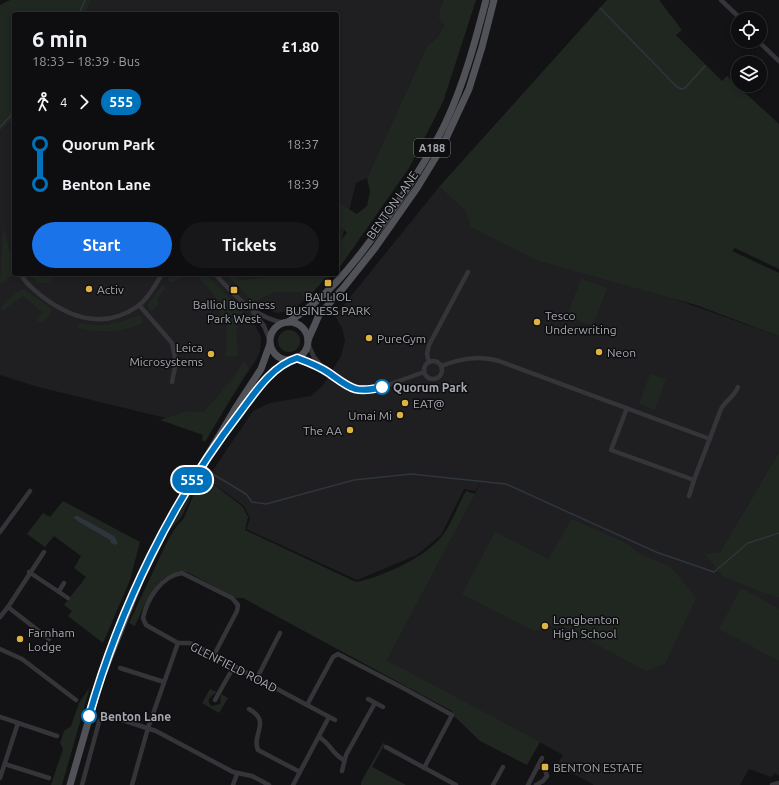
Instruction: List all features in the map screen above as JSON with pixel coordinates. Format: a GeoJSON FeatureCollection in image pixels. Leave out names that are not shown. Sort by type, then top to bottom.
{"type":"FeatureCollection","features":[{"type":"Feature","properties":{"kind":"main road","name":"BENTON LANE"},"geometry":{"type":"LineString","coordinates":[[287,323],[306,311],[341,278],[385,221],[423,163],[444,124],[461,85],[486,0]]}},
{"type":"Feature","properties":{"kind":"main road","name":"BENTON LANE"},"geometry":{"type":"LineString","coordinates":[[308,342],[319,315],[344,287],[375,248],[417,188],[442,147],[468,89],[482,47],[494,0]]}},
{"type":"Feature","properties":{"kind":"main road"},"geometry":{"type":"LineString","coordinates":[[287,323],[302,327],[308,342]]}},
{"type":"Feature","properties":{"kind":"main road","name":"A188"},"geometry":{"type":"LineString","coordinates":[[70,785],[99,684],[132,600],[175,510],[230,415],[260,369],[276,329],[287,323]]}},
{"type":"Feature","properties":{"kind":"main road","name":"A188"},"geometry":{"type":"LineString","coordinates":[[215,443],[270,375],[281,365],[304,354],[308,342]]}},
{"type":"Feature","properties":{"kind":"main road"},"geometry":{"type":"LineString","coordinates":[[270,343],[277,356],[284,359],[295,359]]}},
{"type":"Feature","properties":{"kind":"street"},"geometry":{"type":"LineString","coordinates":[[721,0],[734,12]]}},
{"type":"Feature","properties":{"kind":"street"},"geometry":{"type":"LineString","coordinates":[[765,48],[779,61]]}},
{"type":"Feature","properties":{"kind":"street"},"geometry":{"type":"LineString","coordinates":[[429,362],[427,354],[429,345],[468,272]]}},
{"type":"Feature","properties":{"kind":"street"},"geometry":{"type":"LineString","coordinates":[[22,276],[24,280],[48,302],[82,318],[93,320],[122,314],[139,305],[161,276]]}},
{"type":"Feature","properties":{"kind":"street"},"geometry":{"type":"LineString","coordinates":[[217,276],[251,309],[264,326],[270,343]]}},
{"type":"Feature","properties":{"kind":"street"},"geometry":{"type":"LineString","coordinates":[[139,305],[172,343],[176,362],[172,382]]}},
{"type":"Feature","properties":{"kind":"street"},"geometry":{"type":"LineString","coordinates":[[251,309],[273,320],[287,323]]}},
{"type":"Feature","properties":{"kind":"street"},"geometry":{"type":"LineString","coordinates":[[308,342],[314,356],[328,372],[346,386],[362,391],[382,387],[424,372]]}},
{"type":"Feature","properties":{"kind":"street"},"geometry":{"type":"LineString","coordinates":[[440,366],[468,358],[492,359],[710,439]]}},
{"type":"Feature","properties":{"kind":"street"},"geometry":{"type":"LineString","coordinates":[[295,359],[328,372]]}},
{"type":"Feature","properties":{"kind":"street"},"geometry":{"type":"LineString","coordinates":[[429,362],[436,362],[440,366],[441,372],[437,378],[428,377],[424,372],[425,365],[429,362]]}},
{"type":"Feature","properties":{"kind":"street"},"geometry":{"type":"LineString","coordinates":[[688,496],[723,405],[733,397],[738,387]]}},
{"type":"Feature","properties":{"kind":"street"},"geometry":{"type":"LineString","coordinates":[[627,408],[611,450],[694,480]]}},
{"type":"Feature","properties":{"kind":"street"},"geometry":{"type":"LineString","coordinates":[[0,532],[30,491]]}},
{"type":"Feature","properties":{"kind":"street"},"geometry":{"type":"LineString","coordinates":[[0,618],[44,552]]}},
{"type":"Feature","properties":{"kind":"street"},"geometry":{"type":"LineString","coordinates":[[30,572],[68,598]]}},
{"type":"Feature","properties":{"kind":"street"},"geometry":{"type":"LineString","coordinates":[[178,643],[146,625],[143,618],[156,588],[174,576],[182,573],[232,598],[237,603],[237,611],[214,655]]}},
{"type":"Feature","properties":{"kind":"street"},"geometry":{"type":"LineString","coordinates":[[59,591],[64,583]]}},
{"type":"Feature","properties":{"kind":"street"},"geometry":{"type":"LineString","coordinates":[[8,607],[48,639]]}},
{"type":"Feature","properties":{"kind":"street"},"geometry":{"type":"LineString","coordinates":[[257,678],[280,633]]}},
{"type":"Feature","properties":{"kind":"street","name":"GLENFIELD ROAD"},"geometry":{"type":"LineString","coordinates":[[132,785],[148,728],[178,643],[191,643],[335,720]]}},
{"type":"Feature","properties":{"kind":"street"},"geometry":{"type":"LineString","coordinates":[[0,649],[22,659],[76,700]]}},
{"type":"Feature","properties":{"kind":"street"},"geometry":{"type":"LineString","coordinates":[[307,705],[334,658],[338,654],[411,692],[452,715],[424,768]]}},
{"type":"Feature","properties":{"kind":"street"},"geometry":{"type":"LineString","coordinates":[[215,700],[234,666]]}},
{"type":"Feature","properties":{"kind":"street"},"geometry":{"type":"LineString","coordinates":[[120,668],[164,682]]}},
{"type":"Feature","properties":{"kind":"street"},"geometry":{"type":"LineString","coordinates":[[368,699],[383,707]]}},
{"type":"Feature","properties":{"kind":"street"},"geometry":{"type":"LineString","coordinates":[[342,771],[344,760],[375,703]]}},
{"type":"Feature","properties":{"kind":"street"},"geometry":{"type":"LineString","coordinates":[[249,709],[260,718],[257,744],[258,750],[300,772]]}},
{"type":"Feature","properties":{"kind":"street"},"geometry":{"type":"LineString","coordinates":[[82,785],[101,718],[109,715],[148,728],[237,774],[252,776],[270,785]]}},
{"type":"Feature","properties":{"kind":"street"},"geometry":{"type":"LineString","coordinates":[[0,717],[57,736]]}},
{"type":"Feature","properties":{"kind":"street"},"geometry":{"type":"LineString","coordinates":[[293,785],[329,717]]}},
{"type":"Feature","properties":{"kind":"street"},"geometry":{"type":"LineString","coordinates":[[0,778],[18,723]]}},
{"type":"Feature","properties":{"kind":"street"},"geometry":{"type":"LineString","coordinates":[[319,737],[328,744],[337,756],[344,760]]}},
{"type":"Feature","properties":{"kind":"street"},"geometry":{"type":"LineString","coordinates":[[386,747],[456,785]]}},
{"type":"Feature","properties":{"kind":"street"},"geometry":{"type":"LineString","coordinates":[[529,785],[542,758]]}},
{"type":"Feature","properties":{"kind":"street"},"geometry":{"type":"LineString","coordinates":[[5,764],[49,778]]}},
{"type":"Feature","properties":{"kind":"street"},"geometry":{"type":"LineString","coordinates":[[536,785],[543,781],[547,776],[546,770],[538,766]]}},
{"type":"Feature","properties":{"kind":"street"},"geometry":{"type":"LineString","coordinates":[[493,785],[503,767]]}},
{"type":"Feature","properties":{"kind":"street"},"geometry":{"type":"LineString","coordinates":[[233,785],[237,774]]}},
{"type":"Feature","properties":{"kind":"street"},"geometry":{"type":"LineString","coordinates":[[772,785],[779,783]]}},
{"type":"Feature","properties":{"kind":"shaded area"},"geometry":{"type":"Polygon","coordinates":[[[10,0],[91,0],[86,12],[12,12],[12,119],[0,132],[0,5],[10,0]]]}},
{"type":"Feature","properties":{"kind":"shaded area","name":"BALLIOL BUSINESS PARK"},"geometry":{"type":"Polygon","coordinates":[[[91,0],[443,0],[438,17],[444,23],[438,37],[427,46],[367,178],[356,183],[339,251],[339,12],[86,12],[91,0]]]}},
{"type":"Feature","properties":{"kind":"shaded area"},"geometry":{"type":"Polygon","coordinates":[[[443,0],[476,0],[443,102],[409,168],[339,268],[339,243],[347,233],[339,224],[339,203],[357,214],[367,206],[370,191],[367,178],[427,46],[438,37],[444,24],[438,17],[443,0]]]}},
{"type":"Feature","properties":{"kind":"shaded area"},"geometry":{"type":"Polygon","coordinates":[[[607,0],[659,0],[682,30],[676,35],[722,81],[727,76],[731,80],[731,92],[744,92],[779,124],[779,269],[735,248],[732,251],[779,273],[779,336],[696,305],[536,260],[471,227],[465,210],[439,187],[607,0]]]}},
{"type":"Feature","properties":{"kind":"shaded area","name":"BALLIOL BUSINESS PARK"},"geometry":{"type":"Polygon","coordinates":[[[12,119],[12,276],[333,276],[324,280],[293,310],[277,313],[260,307],[251,317],[261,337],[260,352],[211,429],[38,387],[0,375],[0,132],[12,119]]]}},
{"type":"Feature","properties":{"kind":"shaded area"},"geometry":{"type":"Polygon","coordinates":[[[439,187],[465,210],[472,227],[779,336],[779,452],[720,552],[706,554],[779,598],[779,776],[775,773],[771,777],[749,769],[740,785],[594,785],[557,765],[563,755],[387,660],[481,482],[475,491],[464,489],[441,535],[417,555],[357,580],[246,529],[250,519],[244,506],[207,479],[253,411],[270,403],[311,396],[324,384],[341,356],[345,341],[342,328],[335,316],[439,187]]]}},
{"type":"Feature","properties":{"kind":"shaded area"},"geometry":{"type":"Polygon","coordinates":[[[3,228],[12,258],[12,275],[0,285],[3,228]]]}},
{"type":"Feature","properties":{"kind":"shaded area"},"geometry":{"type":"Polygon","coordinates":[[[32,276],[53,276],[52,280],[46,283],[38,283],[32,276]]]}},
{"type":"Feature","properties":{"kind":"shaded area"},"geometry":{"type":"Polygon","coordinates":[[[168,276],[186,276],[170,283],[168,276]]]}},
{"type":"Feature","properties":{"kind":"shaded area"},"geometry":{"type":"Polygon","coordinates":[[[198,276],[208,276],[244,313],[237,328],[236,339],[238,356],[226,357],[227,327],[216,306],[219,301],[198,276]]]}},
{"type":"Feature","properties":{"kind":"shaded area"},"geometry":{"type":"Polygon","coordinates":[[[228,276],[235,276],[240,280],[276,276],[331,276],[324,280],[306,299],[300,292],[275,292],[253,302],[228,276]]]}},
{"type":"Feature","properties":{"kind":"shaded area"},"geometry":{"type":"Polygon","coordinates":[[[581,279],[607,288],[593,326],[567,316],[581,279]]]}},
{"type":"Feature","properties":{"kind":"shaded area"},"geometry":{"type":"Polygon","coordinates":[[[163,285],[166,287],[157,299],[159,304],[151,312],[147,305],[163,285]]]}},
{"type":"Feature","properties":{"kind":"shaded area"},"geometry":{"type":"Polygon","coordinates":[[[24,289],[52,309],[51,313],[42,323],[36,320],[42,312],[23,296],[2,311],[1,307],[17,292],[24,289]]]}},
{"type":"Feature","properties":{"kind":"shaded area"},"geometry":{"type":"Polygon","coordinates":[[[140,315],[143,323],[127,329],[95,331],[78,328],[79,323],[104,325],[124,321],[140,315]]]}},
{"type":"Feature","properties":{"kind":"shaded area"},"geometry":{"type":"Polygon","coordinates":[[[289,330],[297,333],[300,341],[297,349],[289,352],[281,349],[278,341],[281,333],[289,330]]]}},
{"type":"Feature","properties":{"kind":"shaded area"},"geometry":{"type":"Polygon","coordinates":[[[244,361],[249,368],[205,442],[202,440],[203,435],[160,420],[188,411],[204,412],[232,379],[244,361]]]}},
{"type":"Feature","properties":{"kind":"shaded area"},"geometry":{"type":"Polygon","coordinates":[[[650,374],[666,379],[655,410],[639,404],[650,374]]]}},
{"type":"Feature","properties":{"kind":"shaded area"},"geometry":{"type":"Polygon","coordinates":[[[779,452],[779,598],[723,577],[705,554],[720,552],[779,452]]]}},
{"type":"Feature","properties":{"kind":"shaded area"},"geometry":{"type":"Polygon","coordinates":[[[204,477],[243,507],[248,517],[245,530],[356,582],[390,571],[426,551],[443,535],[466,491],[475,494],[387,660],[540,742],[527,765],[480,741],[454,716],[452,711],[243,598],[236,598],[187,572],[177,572],[160,582],[148,598],[135,626],[129,623],[166,544],[174,530],[184,518],[197,486],[204,477]]]}},
{"type":"Feature","properties":{"kind":"shaded area"},"geometry":{"type":"Polygon","coordinates":[[[195,486],[182,516],[169,531],[195,486]]]}},
{"type":"Feature","properties":{"kind":"shaded area"},"geometry":{"type":"Polygon","coordinates":[[[63,501],[140,542],[130,580],[103,643],[68,616],[72,611],[64,605],[86,577],[74,568],[81,556],[54,536],[45,547],[27,534],[43,513],[50,517],[63,501]]]}},
{"type":"Feature","properties":{"kind":"shaded area"},"geometry":{"type":"Polygon","coordinates":[[[75,516],[78,516],[114,536],[118,543],[115,545],[111,543],[110,540],[79,522],[74,518],[75,516]]]}},
{"type":"Feature","properties":{"kind":"shaded area"},"geometry":{"type":"Polygon","coordinates":[[[572,519],[628,544],[640,554],[671,567],[696,598],[665,664],[646,671],[559,624],[534,631],[462,594],[495,532],[548,559],[572,519]]]}},
{"type":"Feature","properties":{"kind":"shaded area"},"geometry":{"type":"Polygon","coordinates":[[[741,588],[779,609],[779,661],[719,629],[741,588]]]}},
{"type":"Feature","properties":{"kind":"shaded area"},"geometry":{"type":"Polygon","coordinates":[[[90,687],[62,785],[51,785],[63,749],[60,743],[64,731],[71,726],[79,703],[90,687]]]}},
{"type":"Feature","properties":{"kind":"shaded area"},"geometry":{"type":"Polygon","coordinates":[[[210,689],[217,692],[209,700],[212,706],[220,704],[221,694],[228,698],[219,713],[202,703],[210,689]]]}},
{"type":"Feature","properties":{"kind":"shaded area"},"geometry":{"type":"Polygon","coordinates":[[[383,743],[385,744],[372,767],[406,785],[361,785],[361,782],[383,743]]]}},
{"type":"Feature","properties":{"kind":"waterway"},"geometry":{"type":"LineString","coordinates":[[80,12],[85,0]]}},
{"type":"Feature","properties":{"kind":"waterway"},"geometry":{"type":"LineString","coordinates":[[600,8],[677,87],[681,89],[685,88],[705,66]]}},
{"type":"Feature","properties":{"kind":"waterway"},"geometry":{"type":"LineString","coordinates":[[0,127],[12,114]]}},
{"type":"Feature","properties":{"kind":"waterway"},"geometry":{"type":"LineString","coordinates":[[211,473],[246,494],[252,502],[266,504],[354,480],[411,474],[506,484],[656,552],[714,572],[748,543],[779,533]]}},
{"type":"Feature","properties":{"kind":"bus line","name":"555"},"geometry":{"type":"LineString","coordinates":[[89,716],[119,630],[171,518],[215,443],[273,372],[281,365],[297,358],[328,372],[343,384],[354,390],[366,391],[382,387]]}},
{"type":"Feature","properties":{"kind":"place","name":"BALLIOL BUSINESS PARK"},"geometry":{"type":"Point","coordinates":[328,283]}},
{"type":"Feature","properties":{"kind":"place","name":"Activ"},"geometry":{"type":"Point","coordinates":[89,289]}},
{"type":"Feature","properties":{"kind":"place","name":"Balliol Business Park West"},"geometry":{"type":"Point","coordinates":[234,290]}},
{"type":"Feature","properties":{"kind":"place","name":"Tesco Underwriting"},"geometry":{"type":"Point","coordinates":[537,322]}},
{"type":"Feature","properties":{"kind":"place","name":"PureGym"},"geometry":{"type":"Point","coordinates":[369,338]}},
{"type":"Feature","properties":{"kind":"place","name":"Neon"},"geometry":{"type":"Point","coordinates":[599,352]}},
{"type":"Feature","properties":{"kind":"place","name":"Leica Microsystems"},"geometry":{"type":"Point","coordinates":[211,354]}},
{"type":"Feature","properties":{"kind":"place","name":"Quorum Park"},"geometry":{"type":"Point","coordinates":[382,387]}},
{"type":"Feature","properties":{"kind":"place","name":"EAT@"},"geometry":{"type":"Point","coordinates":[405,403]}},
{"type":"Feature","properties":{"kind":"place","name":"Umai Mi"},"geometry":{"type":"Point","coordinates":[400,415]}},
{"type":"Feature","properties":{"kind":"place","name":"The AA"},"geometry":{"type":"Point","coordinates":[350,430]}},
{"type":"Feature","properties":{"kind":"place","name":"Longbenton High School"},"geometry":{"type":"Point","coordinates":[545,626]}},
{"type":"Feature","properties":{"kind":"place","name":"Farnham Lodge"},"geometry":{"type":"Point","coordinates":[20,639]}},
{"type":"Feature","properties":{"kind":"place","name":"Benton Lane"},"geometry":{"type":"Point","coordinates":[89,716]}},
{"type":"Feature","properties":{"kind":"place","name":"BENTON ESTATE"},"geometry":{"type":"Point","coordinates":[545,767]}}]}
